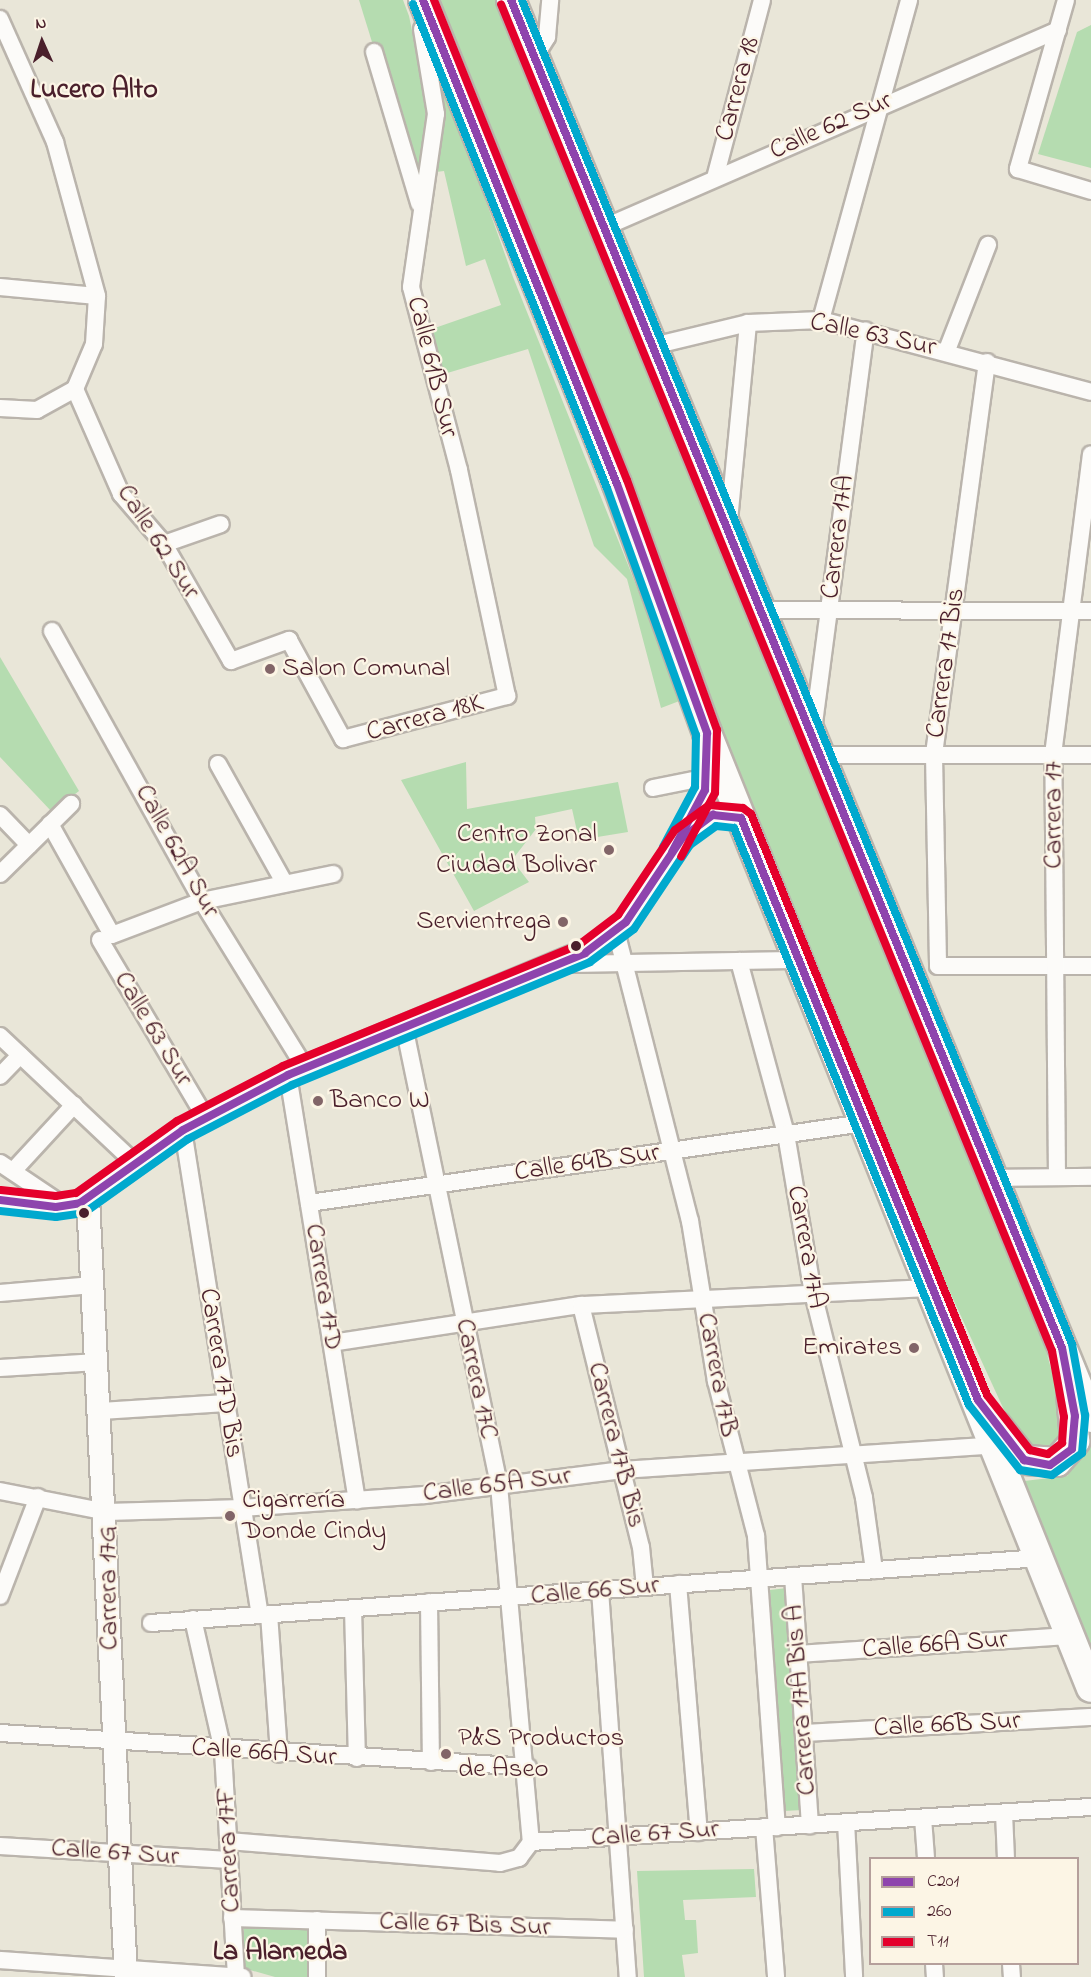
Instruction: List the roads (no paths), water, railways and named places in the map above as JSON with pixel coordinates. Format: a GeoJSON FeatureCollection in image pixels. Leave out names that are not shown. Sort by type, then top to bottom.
{"type":"FeatureCollection","features":[{"type":"Feature","properties":{"kind":"highway"},"geometry":{"type":"LineString","coordinates":[[423,0],[617,484],[707,733],[978,1400],[1091,1688]]}},
{"type":"Feature","properties":{"kind":"highway"},"geometry":{"type":"LineString","coordinates":[[510,0],[653,346],[756,610],[1091,1418]]}},
{"type":"Feature","properties":{"kind":"highway"},"geometry":{"type":"LineString","coordinates":[[978,1400],[1024,1460],[1050,1465],[1067,1457],[1076,1431],[1062,1348]]}},
{"type":"Feature","properties":{"kind":"street","name":"Calle 61B Sur"},"geometry":{"type":"LineString","coordinates":[[414,0],[436,99],[434,142],[419,204],[411,287],[416,322],[459,470],[507,696]]}},
{"type":"Feature","properties":{"kind":"street"},"geometry":{"type":"LineString","coordinates":[[534,58],[547,37],[550,0]]}},
{"type":"Feature","properties":{"kind":"street","name":"Carrera 18"},"geometry":{"type":"LineString","coordinates":[[715,178],[762,0]]}},
{"type":"Feature","properties":{"kind":"street"},"geometry":{"type":"LineString","coordinates":[[821,320],[909,0]]}},
{"type":"Feature","properties":{"kind":"street"},"geometry":{"type":"LineString","coordinates":[[1066,0],[1018,169],[1091,191]]}},
{"type":"Feature","properties":{"kind":"street"},"geometry":{"type":"LineString","coordinates":[[0,19],[55,142],[90,257],[97,296],[94,344],[75,388],[37,410],[0,408]]}},
{"type":"Feature","properties":{"kind":"street","name":"Calle 62 Sur"},"geometry":{"type":"LineString","coordinates":[[605,227],[881,104],[1058,30]]}},
{"type":"Feature","properties":{"kind":"street"},"geometry":{"type":"LineString","coordinates":[[374,52],[419,204]]}},
{"type":"Feature","properties":{"kind":"street"},"geometry":{"type":"LineString","coordinates":[[947,350],[988,245]]}},
{"type":"Feature","properties":{"kind":"street"},"geometry":{"type":"LineString","coordinates":[[0,287],[97,296]]}},
{"type":"Feature","properties":{"kind":"street","name":"Calle 63 Sur"},"geometry":{"type":"LineString","coordinates":[[653,346],[748,323],[821,320],[947,350],[1091,392]]}},
{"type":"Feature","properties":{"kind":"street"},"geometry":{"type":"LineString","coordinates":[[728,537],[748,323]]}},
{"type":"Feature","properties":{"kind":"street","name":"Carrera 17A"},"geometry":{"type":"LineString","coordinates":[[814,749],[829,610],[866,330]]}},
{"type":"Feature","properties":{"kind":"street","name":"Carrera 17 Bis"},"geometry":{"type":"LineString","coordinates":[[987,362],[934,755],[938,966],[1056,966]]}},
{"type":"Feature","properties":{"kind":"street","name":"Calle 62 Sur"},"geometry":{"type":"LineString","coordinates":[[75,388],[121,494],[164,544],[231,661],[289,640],[344,739]]}},
{"type":"Feature","properties":{"kind":"street","name":"Carrera 17"},"geometry":{"type":"LineString","coordinates":[[1057,1177],[1053,755],[1091,454]]}},
{"type":"Feature","properties":{"kind":"street"},"geometry":{"type":"LineString","coordinates":[[164,544],[221,524]]}},
{"type":"Feature","properties":{"kind":"street"},"geometry":{"type":"LineString","coordinates":[[756,610],[1091,610]]}},
{"type":"Feature","properties":{"kind":"street","name":"Calle 62A Sur"},"geometry":{"type":"LineString","coordinates":[[52,632],[297,1072]]}},
{"type":"Feature","properties":{"kind":"street","name":"Carrera 18K"},"geometry":{"type":"LineString","coordinates":[[344,739],[507,696]]}},
{"type":"Feature","properties":{"kind":"street"},"geometry":{"type":"LineString","coordinates":[[0,1200],[64,1206],[88,1198],[183,1130],[205,1117],[297,1072],[404,1026],[566,964],[616,931],[682,837],[708,777],[707,733]]}},
{"type":"Feature","properties":{"kind":"street"},"geometry":{"type":"LineString","coordinates":[[814,749],[934,755],[1091,755]]}},
{"type":"Feature","properties":{"kind":"street"},"geometry":{"type":"LineString","coordinates":[[218,764],[285,884]]}},
{"type":"Feature","properties":{"kind":"street"},"geometry":{"type":"LineString","coordinates":[[653,788],[708,777]]}},
{"type":"Feature","properties":{"kind":"street"},"geometry":{"type":"LineString","coordinates":[[0,874],[71,804]]}},
{"type":"Feature","properties":{"kind":"street"},"geometry":{"type":"LineString","coordinates":[[0,815],[29,845]]}},
{"type":"Feature","properties":{"kind":"street"},"geometry":{"type":"LineString","coordinates":[[682,837],[713,815],[741,818]]}},
{"type":"Feature","properties":{"kind":"street","name":"Calle 63 Sur"},"geometry":{"type":"LineString","coordinates":[[50,825],[106,938],[205,1117]]}},
{"type":"Feature","properties":{"kind":"street"},"geometry":{"type":"LineString","coordinates":[[106,938],[202,901],[333,874]]}},
{"type":"Feature","properties":{"kind":"street","name":"Carrera 17B"},"geometry":{"type":"LineString","coordinates":[[616,931],[672,1151],[735,1462],[756,1536],[761,1578],[776,1977]]}},
{"type":"Feature","properties":{"kind":"street"},"geometry":{"type":"LineString","coordinates":[[566,964],[798,960]]}},
{"type":"Feature","properties":{"kind":"street","name":"Carrera 17A"},"geometry":{"type":"LineString","coordinates":[[739,961],[786,1134],[813,1293],[849,1455],[864,1498],[874,1570]]}},
{"type":"Feature","properties":{"kind":"street"},"geometry":{"type":"LineString","coordinates":[[1056,966],[1091,966]]}},
{"type":"Feature","properties":{"kind":"street","name":"Carrera 17C"},"geometry":{"type":"LineString","coordinates":[[404,1026],[499,1485],[528,1767],[531,1842]]}},
{"type":"Feature","properties":{"kind":"street"},"geometry":{"type":"LineString","coordinates":[[0,1036],[136,1164]]}},
{"type":"Feature","properties":{"kind":"street"},"geometry":{"type":"LineString","coordinates":[[0,1076],[20,1055]]}},
{"type":"Feature","properties":{"kind":"street","name":"Carrera 17D"},"geometry":{"type":"LineString","coordinates":[[297,1072],[309,1203],[357,1500]]}},
{"type":"Feature","properties":{"kind":"street"},"geometry":{"type":"LineString","coordinates":[[64,1206],[6,1167],[74,1105]]}},
{"type":"Feature","properties":{"kind":"street","name":"Calle 64B Sur"},"geometry":{"type":"LineString","coordinates":[[309,1203],[864,1123]]}},
{"type":"Feature","properties":{"kind":"street","name":"Carrera 17D Bis"},"geometry":{"type":"LineString","coordinates":[[183,1130],[242,1508],[264,1614],[279,1754]]}},
{"type":"Feature","properties":{"kind":"street"},"geometry":{"type":"LineString","coordinates":[[990,1178],[1091,1177]]}},
{"type":"Feature","properties":{"kind":"street","name":"Carrera 17G"},"geometry":{"type":"LineString","coordinates":[[88,1198],[107,1512],[112,1741],[125,1972]]}},
{"type":"Feature","properties":{"kind":"street"},"geometry":{"type":"LineString","coordinates":[[0,1293],[93,1285]]}},
{"type":"Feature","properties":{"kind":"street"},"geometry":{"type":"LineString","coordinates":[[332,1343],[581,1305],[931,1288]]}},
{"type":"Feature","properties":{"kind":"street","name":"Carrera 17B Bis"},"geometry":{"type":"LineString","coordinates":[[581,1305],[622,1470],[645,1587]]}},
{"type":"Feature","properties":{"kind":"street"},"geometry":{"type":"LineString","coordinates":[[0,1368],[98,1362]]}},
{"type":"Feature","properties":{"kind":"street"},"geometry":{"type":"LineString","coordinates":[[101,1411],[226,1402]]}},
{"type":"Feature","properties":{"kind":"street","name":"Calle 65A Sur"},"geometry":{"type":"LineString","coordinates":[[0,1491],[107,1512],[242,1508],[357,1500],[622,1470],[995,1445]]}},
{"type":"Feature","properties":{"kind":"street"},"geometry":{"type":"LineString","coordinates":[[0,1596],[38,1497]]}},
{"type":"Feature","properties":{"kind":"street","name":"Calle 66 Sur"},"geometry":{"type":"LineString","coordinates":[[151,1623],[1040,1558]]}},
{"type":"Feature","properties":{"kind":"street","name":"Carrera 17A Bis A"},"geometry":{"type":"LineString","coordinates":[[793,1576],[810,1825]]}},
{"type":"Feature","properties":{"kind":"street"},"geometry":{"type":"LineString","coordinates":[[678,1584],[699,1832]]}},
{"type":"Feature","properties":{"kind":"street"},"geometry":{"type":"LineString","coordinates":[[600,1590],[620,1837],[628,1977]]}},
{"type":"Feature","properties":{"kind":"street"},"geometry":{"type":"LineString","coordinates":[[429,1602],[431,1762]]}},
{"type":"Feature","properties":{"kind":"street"},"geometry":{"type":"LineString","coordinates":[[353,1608],[357,1758]]}},
{"type":"Feature","properties":{"kind":"street","name":"Carrera 17F"},"geometry":{"type":"LineString","coordinates":[[193,1619],[223,1752],[232,1918],[239,1976]]}},
{"type":"Feature","properties":{"kind":"street","name":"Calle 66A Sur"},"geometry":{"type":"LineString","coordinates":[[798,1654],[1071,1636]]}},
{"type":"Feature","properties":{"kind":"street","name":"Calle 66B Sur"},"geometry":{"type":"LineString","coordinates":[[804,1733],[1091,1717]]}},
{"type":"Feature","properties":{"kind":"street","name":"Calle 66A Sur"},"geometry":{"type":"LineString","coordinates":[[0,1733],[223,1752],[528,1767]]}},
{"type":"Feature","properties":{"kind":"street","name":"Calle 67 Sur"},"geometry":{"type":"LineString","coordinates":[[531,1842],[1091,1807]]}},
{"type":"Feature","properties":{"kind":"street"},"geometry":{"type":"LineString","coordinates":[[1004,1812],[1006,1857]]}},
{"type":"Feature","properties":{"kind":"street"},"geometry":{"type":"LineString","coordinates":[[923,1818],[926,1857]]}},
{"type":"Feature","properties":{"kind":"street"},"geometry":{"type":"LineString","coordinates":[[846,1822],[854,1977]]}},
{"type":"Feature","properties":{"kind":"street"},"geometry":{"type":"LineString","coordinates":[[228,1840],[466,1864],[519,1858],[531,1842]]}},
{"type":"Feature","properties":{"kind":"street","name":"Calle 67 Sur"},"geometry":{"type":"LineString","coordinates":[[0,1846],[229,1860]]}},
{"type":"Feature","properties":{"kind":"street","name":"Calle 67 Bis Sur"},"geometry":{"type":"LineString","coordinates":[[232,1918],[625,1930]]}},
{"type":"Feature","properties":{"kind":"street"},"geometry":{"type":"LineString","coordinates":[[317,1920],[317,1977]]}},
{"type":"Feature","properties":{"kind":"street"},"geometry":{"type":"LineString","coordinates":[[0,1960],[125,1972],[239,1976]]}},
{"type":"Feature","properties":{"kind":"place","name":"Salon Comunal"},"geometry":{"type":"Point","coordinates":[270,669]}},
{"type":"Feature","properties":{"kind":"place","name":"Centro Zonal Ciudad Bolivar"},"geometry":{"type":"Point","coordinates":[609,850]}},
{"type":"Feature","properties":{"kind":"place","name":"Servientrega"},"geometry":{"type":"Point","coordinates":[563,922]}},
{"type":"Feature","properties":{"kind":"place","name":"Banco W"},"geometry":{"type":"Point","coordinates":[318,1101]}},
{"type":"Feature","properties":{"kind":"place","name":"Emirates"},"geometry":{"type":"Point","coordinates":[914,1348]}},
{"type":"Feature","properties":{"kind":"place","name":"Cigarrería Donde Cindy"},"geometry":{"type":"Point","coordinates":[230,1516]}},
{"type":"Feature","properties":{"kind":"place","name":"P&S Productos de Aseo"},"geometry":{"type":"Point","coordinates":[446,1754]}},
{"type":"Feature","properties":{"kind":"district","name":"Lucero Alto"},"geometry":{"type":"Point","coordinates":[94,91]}},
{"type":"Feature","properties":{"kind":"district","name":"La Alameda"},"geometry":{"type":"Point","coordinates":[280,1953]}}]}
